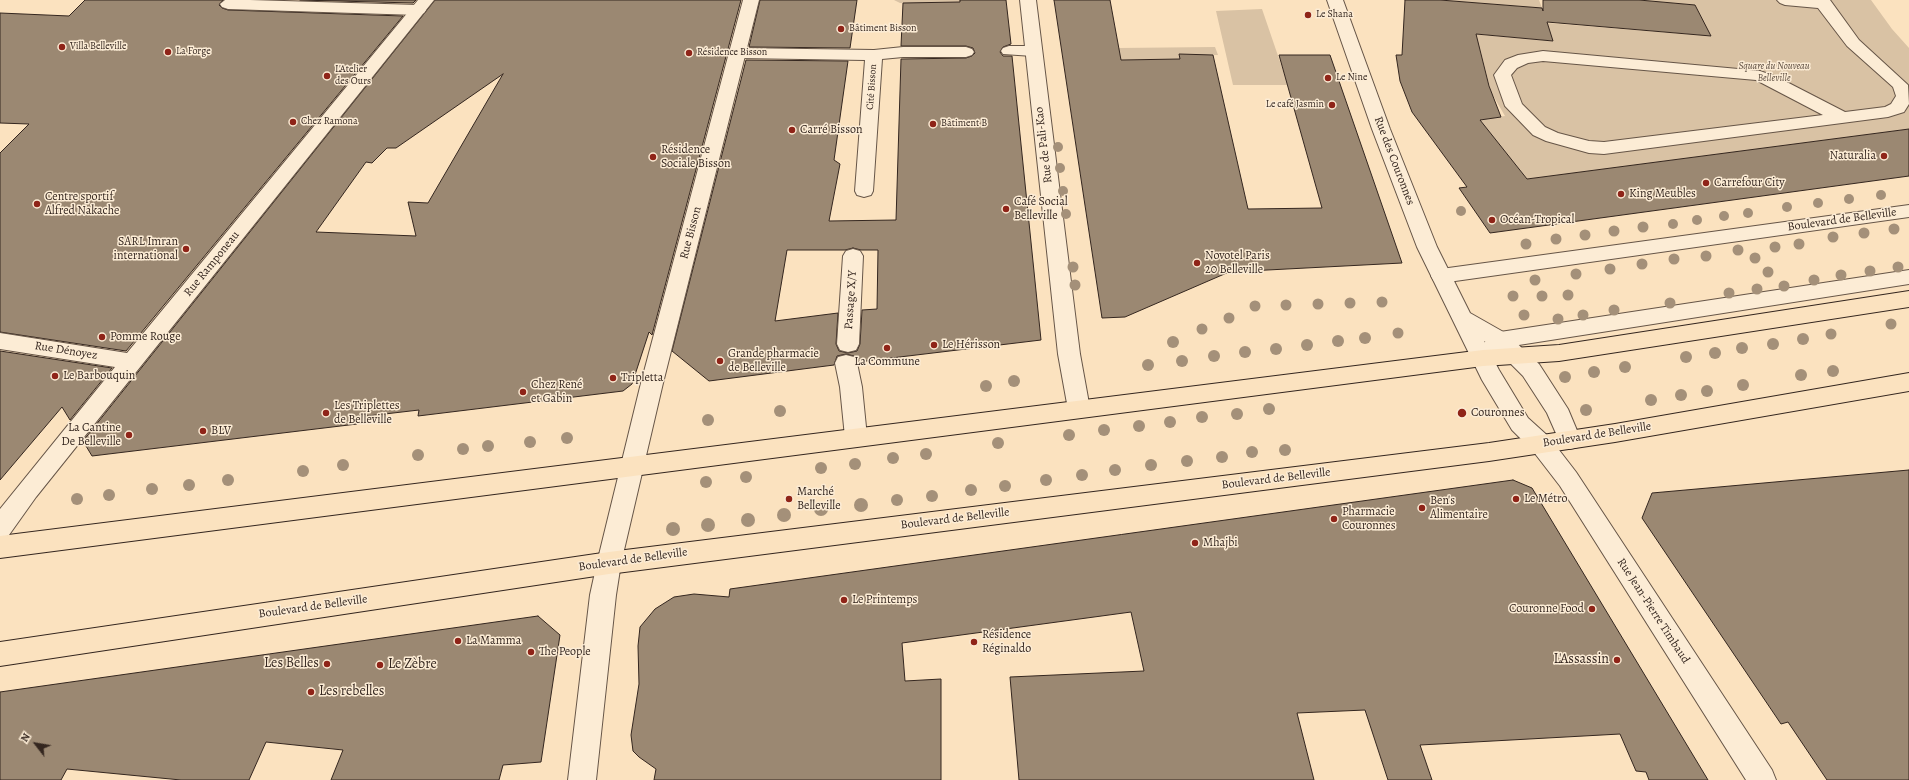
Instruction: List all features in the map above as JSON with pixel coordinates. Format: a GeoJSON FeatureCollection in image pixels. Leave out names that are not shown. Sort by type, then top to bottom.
{"type":"FeatureCollection","features":[{"type":"Feature","properties":{"kind":"main road"},"geometry":{"type":"LineString","coordinates":[[0,547],[1482,358],[1559,353],[1909,299]]}},
{"type":"Feature","properties":{"kind":"main road","name":"Boulevard de Belleville"},"geometry":{"type":"LineString","coordinates":[[0,654],[609,563],[1570,440],[1909,382]]}},
{"type":"Feature","properties":{"kind":"street","name":"Rue Bisson"},"geometry":{"type":"LineString","coordinates":[[582,780],[603,595],[609,563],[652,383],[751,0]]}},
{"type":"Feature","properties":{"kind":"street","name":"Rue de Pali-Kao"},"geometry":{"type":"LineString","coordinates":[[1028,0],[1068,347],[1079,409]]}},
{"type":"Feature","properties":{"kind":"street","name":"Rue des Couronnes"},"geometry":{"type":"LineString","coordinates":[[1335,0],[1381,129],[1427,246],[1482,358],[1520,424],[1541,444]]}},
{"type":"Feature","properties":{"kind":"street"},"geometry":{"type":"LineString","coordinates":[[1785,0],[1823,2],[1853,43],[1900,85],[1905,96],[1898,108],[1888,112],[1604,148],[1589,147],[1552,137],[1539,131],[1514,106],[1502,75],[1512,64],[1524,59],[1543,56],[1742,73],[1760,76],[1841,117]]}},
{"type":"Feature","properties":{"kind":"street"},"geometry":{"type":"LineString","coordinates":[[228,4],[422,5]]}},
{"type":"Feature","properties":{"kind":"street","name":"Rue Ramponeau"},"geometry":{"type":"LineString","coordinates":[[0,528],[28,490],[422,5]]}},
{"type":"Feature","properties":{"kind":"street"},"geometry":{"type":"LineString","coordinates":[[1009,51],[1033,50]]}},
{"type":"Feature","properties":{"kind":"street","name":"Cité Bisson"},"geometry":{"type":"LineString","coordinates":[[738,53],[874,55],[903,52],[966,52]]}},
{"type":"Feature","properties":{"kind":"street","name":"Cité Bisson"},"geometry":{"type":"LineString","coordinates":[[864,191],[874,55]]}},
{"type":"Feature","properties":{"kind":"street","name":"Boulevard de Belleville"},"geometry":{"type":"LineString","coordinates":[[1441,276],[1909,210]]}},
{"type":"Feature","properties":{"kind":"street","name":"Passage X/Y"},"geometry":{"type":"LineString","coordinates":[[853,256],[847,353],[856,437]]}},
{"type":"Feature","properties":{"kind":"street"},"geometry":{"type":"LineString","coordinates":[[1482,358],[1500,340],[1909,277]]}},
{"type":"Feature","properties":{"kind":"street"},"geometry":{"type":"LineString","coordinates":[[1462,318],[1500,340],[1531,370],[1557,410],[1570,440]]}},
{"type":"Feature","properties":{"kind":"street","name":"Rue Dénoyez"},"geometry":{"type":"LineString","coordinates":[[0,341],[133,362]]}},
{"type":"Feature","properties":{"kind":"street","name":"Rue Jean-Pierre Timbaud"},"geometry":{"type":"LineString","coordinates":[[1541,444],[1554,458],[1572,485],[1762,780]]}},
{"type":"Feature","properties":{"kind":"green space"},"geometry":{"type":"Polygon","coordinates":[[[894,0],[960,0],[960,5],[900,3],[894,0]]]}},
{"type":"Feature","properties":{"kind":"green space"},"geometry":{"type":"Polygon","coordinates":[[[1440,0],[1539,0],[1542,8],[1440,0]]]}},
{"type":"Feature","properties":{"kind":"green space","name":"Square du Nouveau Belleville"},"geometry":{"type":"Polygon","coordinates":[[[1639,0],[1871,0],[1892,29],[1909,48],[1909,129],[1527,179],[1479,120],[1505,116],[1491,92],[1480,49],[1452,47],[1448,32],[1553,41],[1547,23],[1711,36],[1695,5],[1639,0]]]}},
{"type":"Feature","properties":{"kind":"green space"},"geometry":{"type":"Polygon","coordinates":[[[1262,9],[1288,85],[1233,85],[1216,11],[1262,9]]]}},
{"type":"Feature","properties":{"kind":"green space"},"geometry":{"type":"Polygon","coordinates":[[[1215,47],[1218,55],[1179,55],[1196,139],[1149,70],[1147,59],[1120,60],[1118,48],[1215,47]]]}},
{"type":"Feature","properties":{"kind":"building"},"geometry":{"type":"Polygon","coordinates":[[[85,0],[223,0],[219,5],[228,10],[403,16],[126,351],[0,332],[0,153],[29,124],[0,123],[0,13],[69,16],[85,0]]]}},
{"type":"Feature","properties":{"kind":"building"},"geometry":{"type":"Polygon","coordinates":[[[300,0],[416,0],[413,3],[300,0]]]}},
{"type":"Feature","properties":{"kind":"building"},"geometry":{"type":"Polygon","coordinates":[[[435,0],[741,0],[652,335],[649,332],[632,384],[623,391],[418,416],[419,410],[359,417],[357,424],[92,456],[83,441],[435,0]],[[503,74],[396,148],[387,148],[372,163],[366,162],[316,232],[416,236],[408,202],[428,203],[503,74]]]}},
{"type":"Feature","properties":{"kind":"building"},"geometry":{"type":"Polygon","coordinates":[[[760,0],[857,0],[850,48],[749,47],[760,0]]]}},
{"type":"Feature","properties":{"kind":"building"},"geometry":{"type":"Polygon","coordinates":[[[960,0],[1006,0],[1011,44],[1003,47],[1000,52],[1003,56],[1012,56],[1041,340],[858,362],[854,356],[846,354],[837,356],[834,365],[709,381],[672,351],[746,60],[848,61],[834,160],[840,164],[829,221],[896,220],[901,59],[966,58],[975,53],[973,48],[966,46],[901,46],[903,3],[960,2],[960,0]],[[853,248],[845,250],[787,250],[775,321],[838,313],[836,344],[839,351],[848,353],[857,351],[860,344],[862,310],[877,309],[878,250],[861,250],[853,248]]]}},
{"type":"Feature","properties":{"kind":"building"},"geometry":{"type":"Polygon","coordinates":[[[1054,0],[1110,0],[1121,60],[1180,59],[1179,54],[1213,55],[1248,209],[1322,208],[1279,55],[1330,55],[1402,263],[1229,272],[1125,317],[1102,318],[1054,0]]]}},
{"type":"Feature","properties":{"kind":"building"},"geometry":{"type":"Polygon","coordinates":[[[1405,0],[1440,0],[1542,8],[1543,11],[1543,0],[1639,0],[1695,5],[1711,36],[1547,22],[1553,41],[1476,34],[1489,86],[1501,117],[1480,120],[1527,179],[1909,129],[1909,176],[1490,233],[1459,188],[1467,187],[1412,112],[1400,81],[1396,55],[1402,55],[1405,0]]]}},
{"type":"Feature","properties":{"kind":"building"},"geometry":{"type":"Polygon","coordinates":[[[0,351],[112,368],[70,420],[62,407],[0,480],[0,351]]]}},
{"type":"Feature","properties":{"kind":"building"},"geometry":{"type":"Polygon","coordinates":[[[1909,470],[1909,780],[1827,780],[1788,722],[1781,724],[1642,518],[1652,493],[1909,470]]]}},
{"type":"Feature","properties":{"kind":"building"},"geometry":{"type":"Polygon","coordinates":[[[1513,480],[1532,488],[1708,780],[1649,780],[1646,772],[1636,771],[1620,734],[1420,745],[1432,780],[1388,780],[1365,710],[1297,713],[1314,780],[1019,780],[1010,677],[1144,671],[1131,612],[902,643],[905,681],[941,679],[941,780],[654,780],[656,769],[633,751],[631,735],[639,684],[638,646],[640,627],[655,609],[674,597],[694,594],[729,597],[730,589],[1513,480]]]}},
{"type":"Feature","properties":{"kind":"building"},"geometry":{"type":"Polygon","coordinates":[[[538,616],[560,635],[541,762],[503,765],[499,780],[331,780],[343,750],[266,742],[249,780],[181,780],[67,769],[61,780],[0,780],[0,692],[538,616]]]}},
{"type":"Feature","properties":{"kind":"place","name":"Le Shana"},"geometry":{"type":"Point","coordinates":[1308,15]}},
{"type":"Feature","properties":{"kind":"place","name":"Bâtiment Bisson"},"geometry":{"type":"Point","coordinates":[841,29]}},
{"type":"Feature","properties":{"kind":"place","name":"Villa Belleville"},"geometry":{"type":"Point","coordinates":[62,47]}},
{"type":"Feature","properties":{"kind":"place","name":"La Forge"},"geometry":{"type":"Point","coordinates":[168,52]}},
{"type":"Feature","properties":{"kind":"place","name":"Résidence Bisson"},"geometry":{"type":"Point","coordinates":[689,53]}},
{"type":"Feature","properties":{"kind":"place","name":"L'Atelier des Ours"},"geometry":{"type":"Point","coordinates":[327,76]}},
{"type":"Feature","properties":{"kind":"place","name":"Le Nine"},"geometry":{"type":"Point","coordinates":[1328,78]}},
{"type":"Feature","properties":{"kind":"place","name":"Le café Jasmin"},"geometry":{"type":"Point","coordinates":[1332,105]}},
{"type":"Feature","properties":{"kind":"place","name":"Chez Ramona"},"geometry":{"type":"Point","coordinates":[293,122]}},
{"type":"Feature","properties":{"kind":"place","name":"Bâtiment B"},"geometry":{"type":"Point","coordinates":[933,124]}},
{"type":"Feature","properties":{"kind":"place","name":"Carré Bisson"},"geometry":{"type":"Point","coordinates":[792,130]}},
{"type":"Feature","properties":{"kind":"place","name":"Naturalia"},"geometry":{"type":"Point","coordinates":[1884,156]}},
{"type":"Feature","properties":{"kind":"place","name":"Résidence Sociale Bisson"},"geometry":{"type":"Point","coordinates":[653,157]}},
{"type":"Feature","properties":{"kind":"place","name":"Carrefour City"},"geometry":{"type":"Point","coordinates":[1706,183]}},
{"type":"Feature","properties":{"kind":"place","name":"King Meubles"},"geometry":{"type":"Point","coordinates":[1621,194]}},
{"type":"Feature","properties":{"kind":"place","name":"Centre sportif Alfred Nakache"},"geometry":{"type":"Point","coordinates":[37,204]}},
{"type":"Feature","properties":{"kind":"place","name":"Café Social Belleville"},"geometry":{"type":"Point","coordinates":[1006,209]}},
{"type":"Feature","properties":{"kind":"place","name":"Océan-Tropical"},"geometry":{"type":"Point","coordinates":[1492,220]}},
{"type":"Feature","properties":{"kind":"place","name":"SARL Imran international"},"geometry":{"type":"Point","coordinates":[186,249]}},
{"type":"Feature","properties":{"kind":"place","name":"Novotel Paris 20 Belleville"},"geometry":{"type":"Point","coordinates":[1197,263]}},
{"type":"Feature","properties":{"kind":"place","name":"Pomme Rouge"},"geometry":{"type":"Point","coordinates":[102,337]}},
{"type":"Feature","properties":{"kind":"place","name":"Le Hérisson"},"geometry":{"type":"Point","coordinates":[934,345]}},
{"type":"Feature","properties":{"kind":"place","name":"La Commune"},"geometry":{"type":"Point","coordinates":[887,348]}},
{"type":"Feature","properties":{"kind":"place","name":"Grande pharmacie de Belleville"},"geometry":{"type":"Point","coordinates":[720,361]}},
{"type":"Feature","properties":{"kind":"place","name":"Le Barbouquin"},"geometry":{"type":"Point","coordinates":[55,376]}},
{"type":"Feature","properties":{"kind":"place","name":"Tripletta"},"geometry":{"type":"Point","coordinates":[613,378]}},
{"type":"Feature","properties":{"kind":"place","name":"Chez René et Gabin"},"geometry":{"type":"Point","coordinates":[523,392]}},
{"type":"Feature","properties":{"kind":"place","name":"Les Triplettes de Belleville"},"geometry":{"type":"Point","coordinates":[326,413]}},
{"type":"Feature","properties":{"kind":"place","name":"Couronnes"},"geometry":{"type":"Point","coordinates":[1462,413]}},
{"type":"Feature","properties":{"kind":"place","name":"BLV"},"geometry":{"type":"Point","coordinates":[203,431]}},
{"type":"Feature","properties":{"kind":"place","name":"La Cantine De Belleville"},"geometry":{"type":"Point","coordinates":[129,435]}},
{"type":"Feature","properties":{"kind":"place","name":"Marché Belleville"},"geometry":{"type":"Point","coordinates":[789,499]}},
{"type":"Feature","properties":{"kind":"place","name":"Le Métro"},"geometry":{"type":"Point","coordinates":[1516,499]}},
{"type":"Feature","properties":{"kind":"place","name":"Ben's Alimentaire"},"geometry":{"type":"Point","coordinates":[1422,508]}},
{"type":"Feature","properties":{"kind":"place","name":"Pharmacie Couronnes"},"geometry":{"type":"Point","coordinates":[1334,519]}},
{"type":"Feature","properties":{"kind":"place","name":"Mhajbi"},"geometry":{"type":"Point","coordinates":[1195,543]}},
{"type":"Feature","properties":{"kind":"place","name":"Le Printemps"},"geometry":{"type":"Point","coordinates":[844,600]}},
{"type":"Feature","properties":{"kind":"place","name":"Couronne Food"},"geometry":{"type":"Point","coordinates":[1592,609]}},
{"type":"Feature","properties":{"kind":"place","name":"La Mamma"},"geometry":{"type":"Point","coordinates":[458,641]}},
{"type":"Feature","properties":{"kind":"place","name":"Résidence Réginaldo"},"geometry":{"type":"Point","coordinates":[974,642]}},
{"type":"Feature","properties":{"kind":"place","name":"The People"},"geometry":{"type":"Point","coordinates":[531,652]}},
{"type":"Feature","properties":{"kind":"place","name":"L'Assassin"},"geometry":{"type":"Point","coordinates":[1617,660]}},
{"type":"Feature","properties":{"kind":"place","name":"Les Belles"},"geometry":{"type":"Point","coordinates":[327,664]}},
{"type":"Feature","properties":{"kind":"place","name":"Le Zèbre"},"geometry":{"type":"Point","coordinates":[380,665]}},
{"type":"Feature","properties":{"kind":"place","name":"Les rebelles"},"geometry":{"type":"Point","coordinates":[311,692]}}]}
